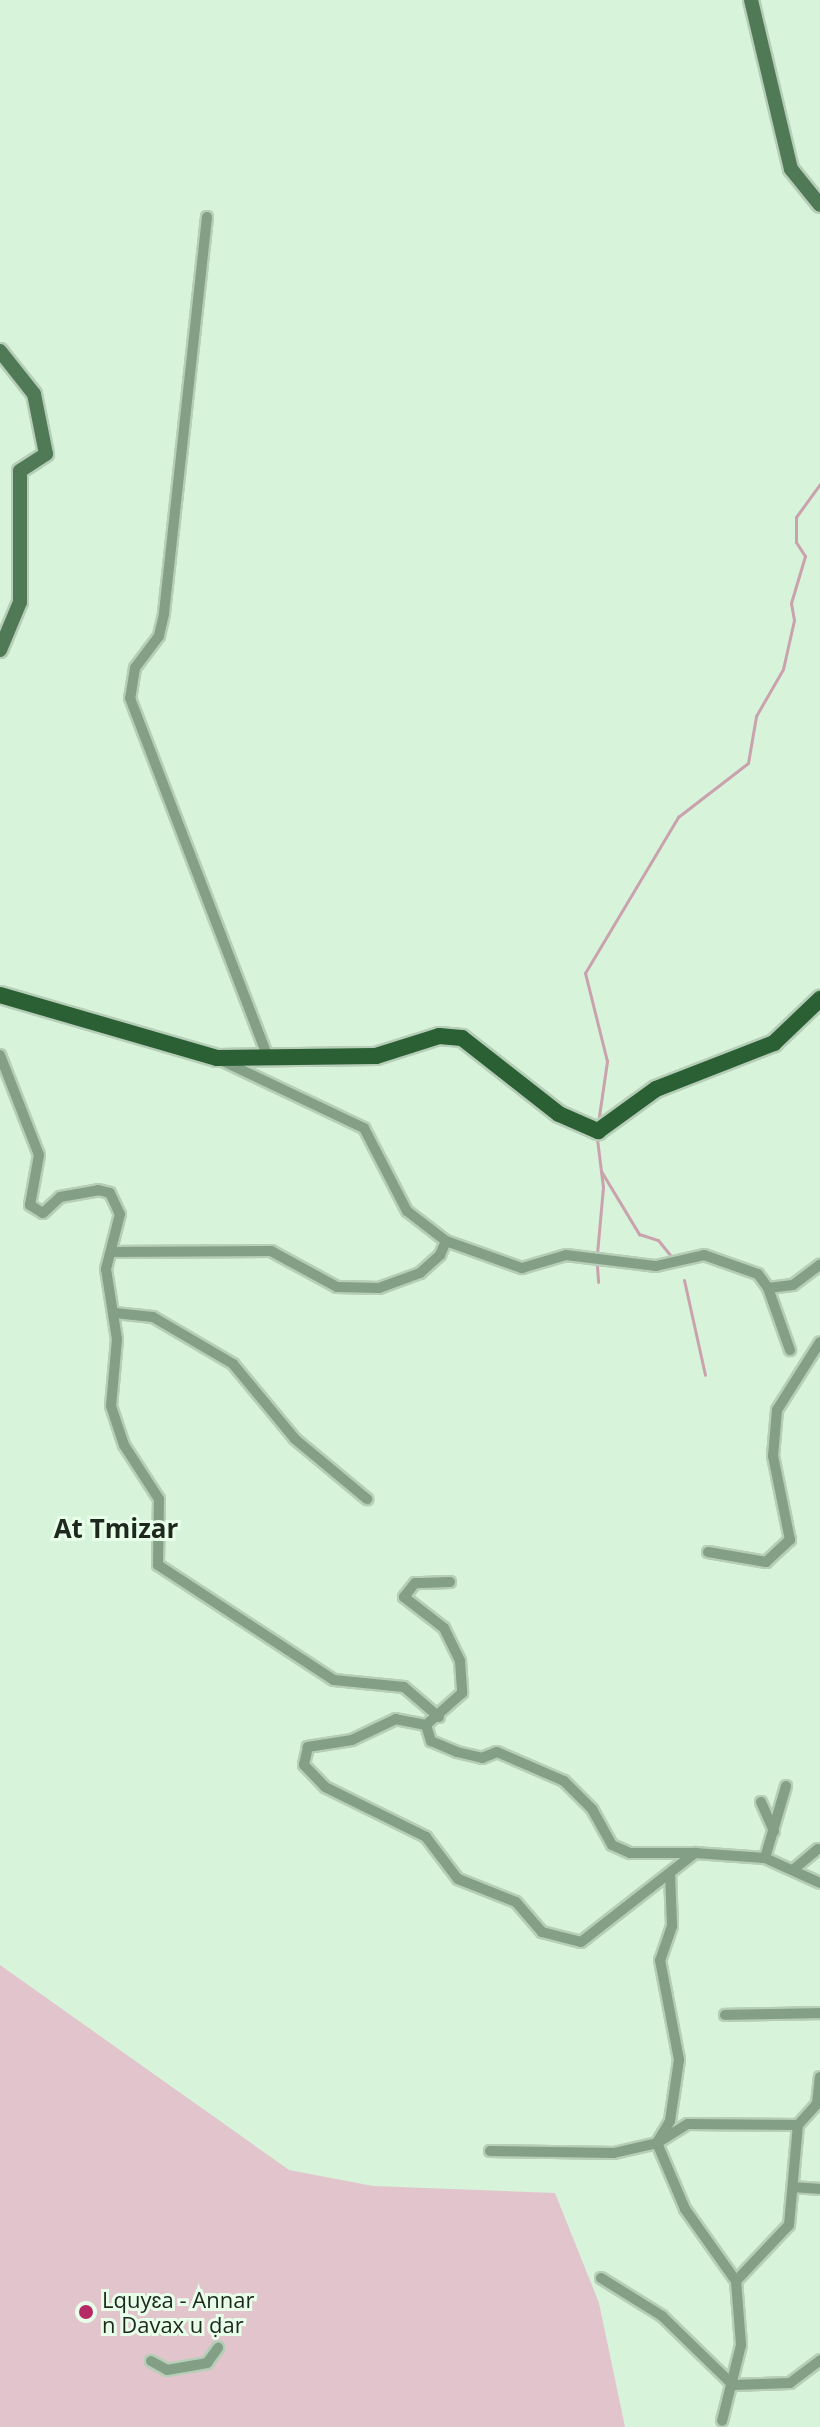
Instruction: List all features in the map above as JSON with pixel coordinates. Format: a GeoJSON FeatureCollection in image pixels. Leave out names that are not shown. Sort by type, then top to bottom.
{"type":"FeatureCollection","features":[{"type":"Feature","properties":{"kind":"main road"},"geometry":{"type":"LineString","coordinates":[[0,995],[75,1022],[217,1058],[376,1056],[439,1036],[462,1038],[559,1114],[598,1131],[656,1089],[774,1043],[820,999]]}},
{"type":"Feature","properties":{"kind":"street"},"geometry":{"type":"LineString","coordinates":[[751,0],[791,169],[820,205]]}},
{"type":"Feature","properties":{"kind":"street"},"geometry":{"type":"LineString","coordinates":[[207,217],[164,614],[135,668],[130,698],[268,1058]]}},
{"type":"Feature","properties":{"kind":"street"},"geometry":{"type":"LineString","coordinates":[[0,351],[34,394],[46,454],[20,471],[20,602],[0,650]]}},
{"type":"Feature","properties":{"kind":"street"},"geometry":{"type":"LineString","coordinates":[[0,1055],[39,1155],[30,1205],[43,1213],[74,1191],[110,1193],[120,1214],[106,1269],[115,1313],[114,1422],[159,1499],[158,1565],[334,1680],[404,1687],[439,1717]]}},
{"type":"Feature","properties":{"kind":"street"},"geometry":{"type":"LineString","coordinates":[[217,1058],[364,1128],[407,1211],[446,1241],[522,1268],[566,1255],[656,1266],[704,1255],[758,1274],[768,1288],[790,1350]]}},
{"type":"Feature","properties":{"kind":"street"},"geometry":{"type":"LineString","coordinates":[[112,1252],[271,1251],[337,1287],[379,1288],[420,1273],[446,1241]]}},
{"type":"Feature","properties":{"kind":"street"},"geometry":{"type":"LineString","coordinates":[[768,1288],[793,1285],[820,1265]]}},
{"type":"Feature","properties":{"kind":"street"},"geometry":{"type":"LineString","coordinates":[[115,1313],[153,1317],[233,1364],[295,1439],[367,1499]]}},
{"type":"Feature","properties":{"kind":"street"},"geometry":{"type":"LineString","coordinates":[[708,1552],[766,1562],[790,1540],[773,1456],[777,1410],[820,1342]]}},
{"type":"Feature","properties":{"kind":"street"},"geometry":{"type":"LineString","coordinates":[[450,1582],[415,1583],[404,1597],[444,1628],[460,1661],[462,1693],[439,1717],[426,1725],[396,1719],[301,1755],[325,1787],[426,1837],[458,1879],[516,1902],[542,1932],[581,1942],[595,1936],[609,1914],[695,1853]]}},
{"type":"Feature","properties":{"kind":"street"},"geometry":{"type":"LineString","coordinates":[[426,1725],[431,1741],[457,1752],[482,1758],[497,1752],[564,1781],[592,1809],[612,1845],[630,1853],[695,1853],[765,1858],[820,1883]]}},
{"type":"Feature","properties":{"kind":"street"},"geometry":{"type":"LineString","coordinates":[[765,1858],[786,1786]]}},
{"type":"Feature","properties":{"kind":"street"},"geometry":{"type":"LineString","coordinates":[[761,1802],[774,1831]]}},
{"type":"Feature","properties":{"kind":"street"},"geometry":{"type":"LineString","coordinates":[[794,1869],[802,1858],[816,1865],[818,1849]]}},
{"type":"Feature","properties":{"kind":"street"},"geometry":{"type":"LineString","coordinates":[[657,2143],[670,2121],[679,2060],[660,1960],[672,1926],[670,1873]]}},
{"type":"Feature","properties":{"kind":"street"},"geometry":{"type":"LineString","coordinates":[[725,2015],[820,2013]]}},
{"type":"Feature","properties":{"kind":"street"},"geometry":{"type":"LineString","coordinates":[[736,2281],[789,2225],[798,2125],[817,2104],[820,2077]]}},
{"type":"Feature","properties":{"kind":"street"},"geometry":{"type":"LineString","coordinates":[[490,2151],[614,2153],[657,2143],[688,2124],[798,2125]]}},
{"type":"Feature","properties":{"kind":"street"},"geometry":{"type":"LineString","coordinates":[[657,2143],[685,2209],[736,2281],[741,2345],[722,2421]]}},
{"type":"Feature","properties":{"kind":"street"},"geometry":{"type":"LineString","coordinates":[[793,2187],[820,2189]]}},
{"type":"Feature","properties":{"kind":"street"},"geometry":{"type":"LineString","coordinates":[[601,2278],[662,2316],[733,2385],[790,2383],[820,2360]]}},
{"type":"Feature","properties":{"kind":"street"},"geometry":{"type":"LineString","coordinates":[[151,2361],[167,2370],[192,2366],[207,2363],[218,2348]]}},
{"type":"Feature","properties":{"kind":"shaded area"},"geometry":{"type":"Polygon","coordinates":[[[0,1965],[289,2170],[373,2186],[555,2193],[599,2303],[625,2427],[0,2427],[0,1965]]]}},
{"type":"Feature","properties":{"kind":"waterway"},"geometry":{"type":"LineString","coordinates":[[598,1123],[607,1061],[585,973],[678,817],[748,763],[756,716],[783,669],[794,620],[791,603],[805,556],[796,542],[796,517],[820,484]]}},
{"type":"Feature","properties":{"kind":"waterway"},"geometry":{"type":"LineString","coordinates":[[597,1139],[603,1187],[597,1254]]}},
{"type":"Feature","properties":{"kind":"waterway"},"geometry":{"type":"LineString","coordinates":[[601,1171],[639,1234],[658,1240],[674,1260]]}},
{"type":"Feature","properties":{"kind":"waterway"},"geometry":{"type":"LineString","coordinates":[[597,1266],[598,1282]]}},
{"type":"Feature","properties":{"kind":"waterway"},"geometry":{"type":"LineString","coordinates":[[684,1280],[705,1375]]}},
{"type":"Feature","properties":{"kind":"place","name":"Lquyɛa - Annar n Davax u ḍar"},"geometry":{"type":"Point","coordinates":[86,2312]}},
{"type":"Feature","properties":{"kind":"district","name":"At Tmizar"},"geometry":{"type":"Point","coordinates":[116,1529]}}]}
